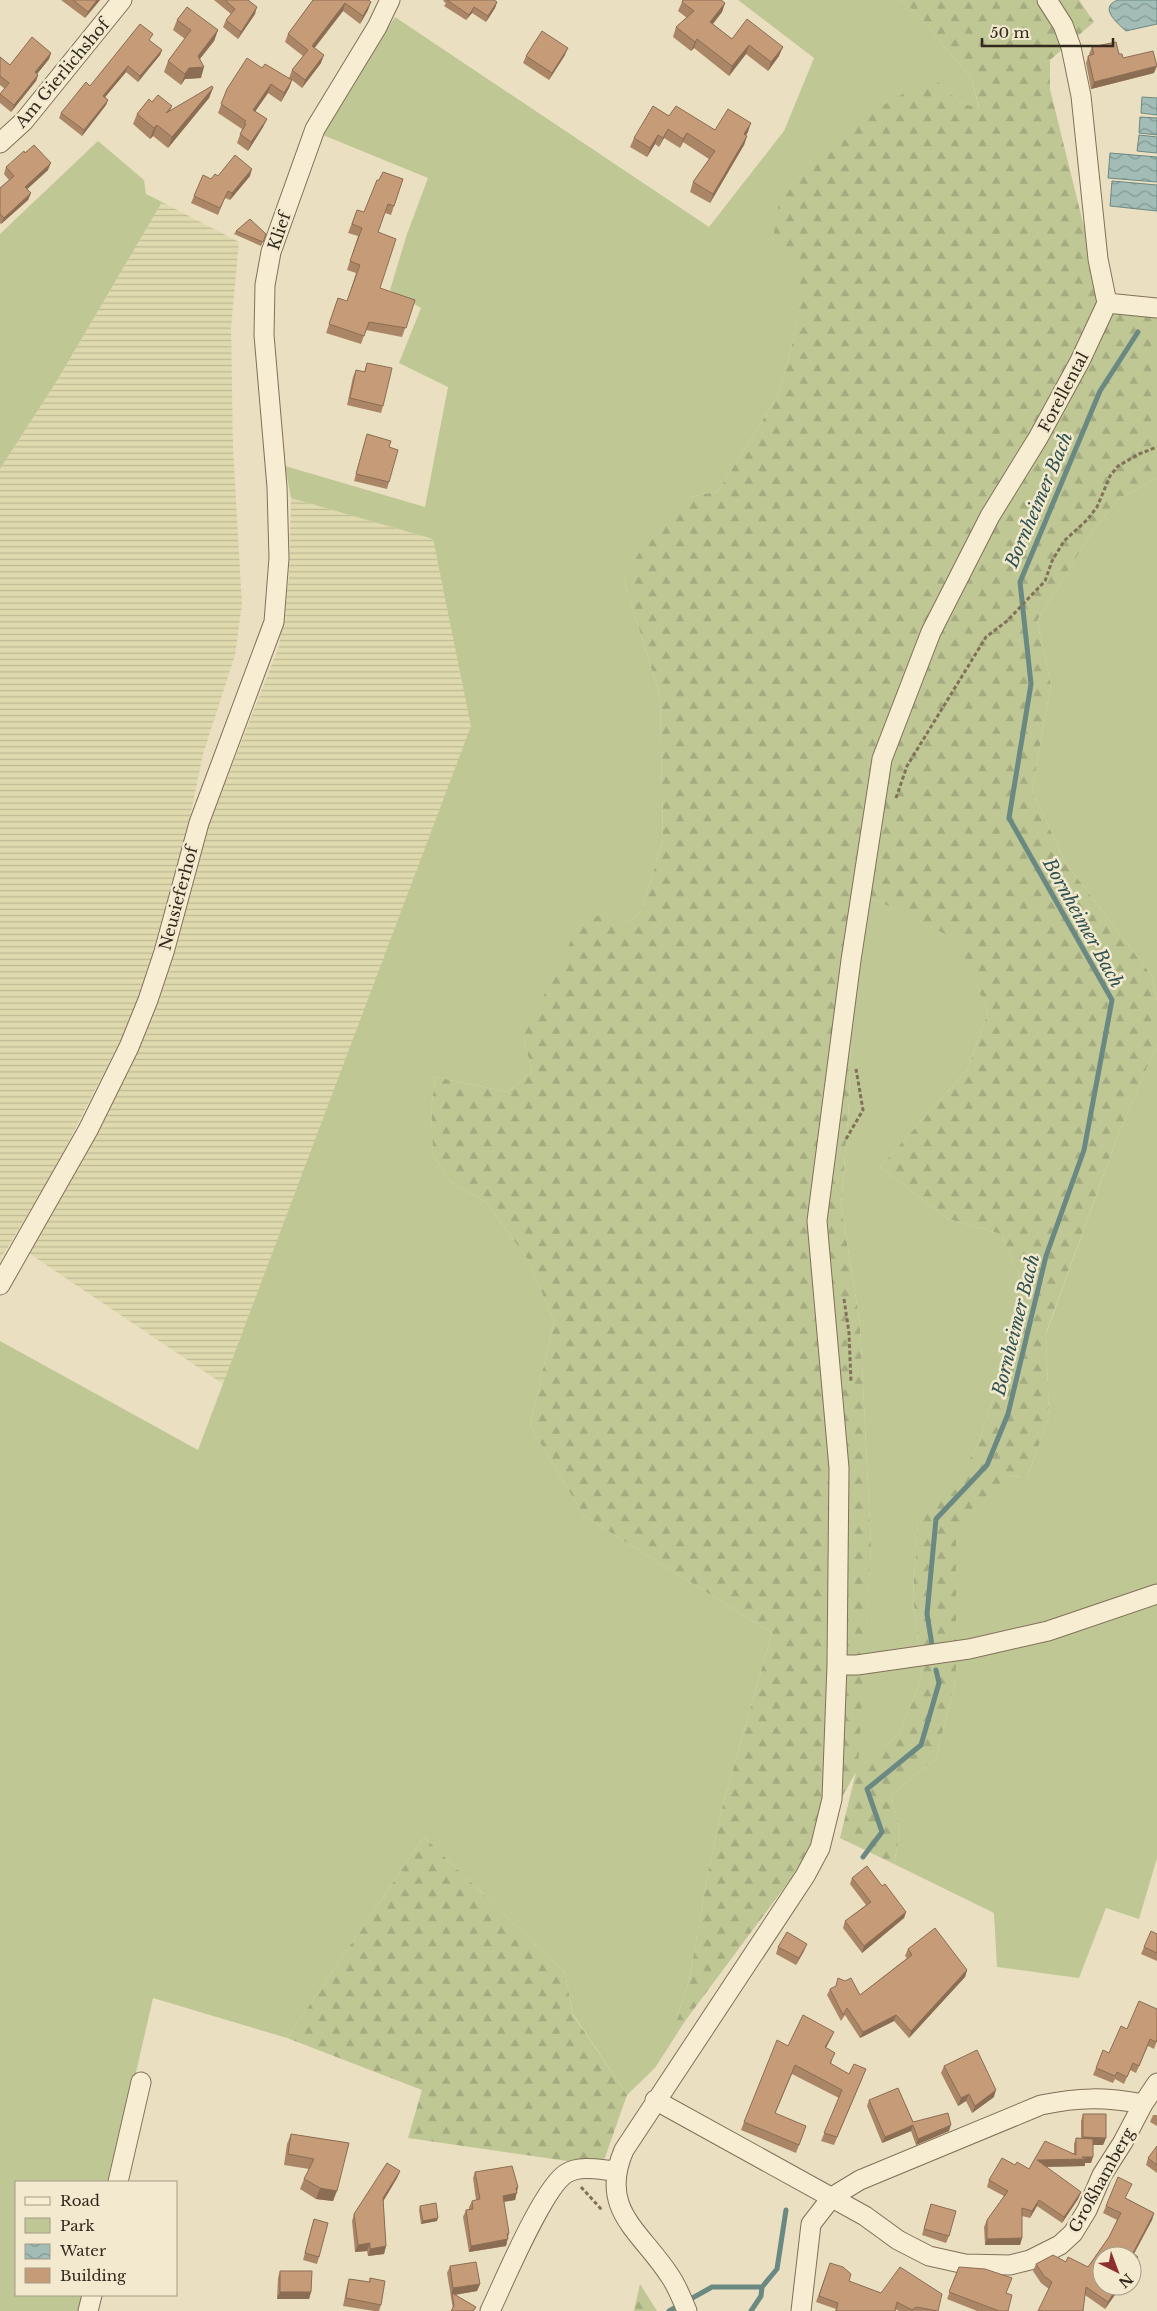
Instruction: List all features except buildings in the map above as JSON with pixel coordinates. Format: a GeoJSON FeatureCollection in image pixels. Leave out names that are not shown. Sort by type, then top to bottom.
{"type":"FeatureCollection","features":[{"type":"Feature","properties":{"kind":"street","name":"Am Gierlichshof"},"geometry":{"type":"LineString","coordinates":[[0,143],[24,121],[122,0]]}},
{"type":"Feature","properties":{"kind":"street","name":"Klief"},"geometry":{"type":"LineString","coordinates":[[277,486],[264,336],[265,284],[271,252],[315,129],[377,28],[390,0]]}},
{"type":"Feature","properties":{"kind":"street"},"geometry":{"type":"LineString","coordinates":[[1047,0],[1066,32],[1081,96],[1098,259],[1106,303],[1157,308]]}},
{"type":"Feature","properties":{"kind":"street","name":"Forellental"},"geometry":{"type":"LineString","coordinates":[[616,2171],[624,2150],[655,2100],[780,1916],[820,1848],[832,1799],[838,1665],[839,1468],[817,1221],[851,960],[882,759],[931,632],[990,516],[1038,438],[1080,361],[1106,303]]}},
{"type":"Feature","properties":{"kind":"street","name":"Neusieferhof"},"geometry":{"type":"LineString","coordinates":[[0,1285],[88,1130],[129,1047],[148,1000],[164,952],[199,823],[274,622],[279,558],[277,486]]}},
{"type":"Feature","properties":{"kind":"street"},"geometry":{"type":"LineString","coordinates":[[838,1665],[857,1665],[969,1649],[1048,1631],[1157,1594]]}},
{"type":"Feature","properties":{"kind":"street"},"geometry":{"type":"LineString","coordinates":[[118,2181],[141,2082]]}},
{"type":"Feature","properties":{"kind":"street","name":"Großhamberg"},"geometry":{"type":"LineString","coordinates":[[655,2100],[832,2197],[865,2216],[898,2240],[929,2256],[965,2264],[1010,2265],[1030,2260],[1060,2246],[1073,2233],[1087,2210],[1102,2174],[1157,2083]]}},
{"type":"Feature","properties":{"kind":"street"},"geometry":{"type":"LineString","coordinates":[[801,2311],[811,2224],[832,2197],[860,2180],[1041,2105],[1063,2100],[1109,2097],[1143,2104]]}},
{"type":"Feature","properties":{"kind":"street"},"geometry":{"type":"LineString","coordinates":[[490,2311],[542,2203],[559,2178],[568,2172],[581,2169],[616,2171],[615,2194],[623,2216],[671,2276],[687,2311]]}},
{"type":"Feature","properties":{"kind":"street"},"geometry":{"type":"LineString","coordinates":[[88,2311],[92,2296]]}},
{"type":"Feature","properties":{"kind":"path"},"geometry":{"type":"LineString","coordinates":[[894,802],[907,766],[986,637],[1007,621],[1035,594],[1045,581],[1052,561],[1064,542],[1097,507],[1110,476],[1118,466],[1157,446]]}},
{"type":"Feature","properties":{"kind":"path"},"geometry":{"type":"LineString","coordinates":[[842,1146],[864,1110],[854,1062]]}},
{"type":"Feature","properties":{"kind":"path"},"geometry":{"type":"LineString","coordinates":[[843,1294],[849,1334],[852,1389]]}},
{"type":"Feature","properties":{"kind":"path"},"geometry":{"type":"LineString","coordinates":[[568,2172],[607,2215]]}},
{"type":"Feature","properties":{"kind":"shaded area"},"geometry":{"type":"Polygon","coordinates":[[[162,202],[239,242],[231,328],[233,447],[242,605],[235,655],[203,754],[186,836],[157,947],[133,1016],[52,1174],[0,1260],[0,469],[58,379],[162,202]]]}},
{"type":"Feature","properties":{"kind":"shaded area"},"geometry":{"type":"Polygon","coordinates":[[[291,498],[433,539],[472,726],[223,1384],[27,1252],[105,1115],[195,860],[279,646],[289,576],[291,498]]]}},
{"type":"Feature","properties":{"kind":"green space"},"geometry":{"type":"Polygon","coordinates":[[[738,0],[901,0],[920,17],[972,79],[979,109],[961,103],[932,78],[773,239],[802,276],[796,330],[778,396],[718,491],[691,497],[624,580],[660,696],[663,840],[641,912],[626,924],[523,1037],[532,1071],[508,1092],[436,1077],[431,1107],[433,1155],[451,1182],[487,1203],[528,1260],[554,1321],[530,1426],[584,1516],[772,1633],[722,1808],[708,1873],[689,1981],[676,2020],[685,2021],[655,2068],[627,2095],[573,2014],[565,1973],[424,1837],[287,2038],[153,1998],[111,2181],[15,2181],[15,2296],[86,2296],[82,2311],[0,2311],[0,1341],[198,1450],[471,726],[433,539],[291,498],[285,466],[425,507],[448,387],[399,363],[421,308],[390,290],[407,234],[428,178],[318,133],[395,17],[709,227],[784,131],[814,58],[738,0]]]}},
{"type":"Feature","properties":{"kind":"green space"},"geometry":{"type":"Polygon","coordinates":[[[901,0],[1079,0],[1094,22],[1050,60],[1050,89],[1101,296],[1157,300],[1157,478],[1117,500],[1091,534],[1037,621],[1051,685],[1032,790],[1065,862],[1152,976],[1157,1001],[1157,1044],[1118,1135],[1046,1333],[1049,1417],[1027,1478],[1007,1475],[956,1538],[956,1679],[936,1758],[890,1796],[900,1832],[894,1864],[840,1838],[856,1772],[813,1849],[685,2021],[676,2020],[689,1981],[708,1873],[722,1808],[772,1633],[584,1516],[530,1426],[554,1321],[528,1260],[487,1203],[451,1182],[433,1155],[431,1107],[436,1077],[508,1092],[532,1071],[523,1037],[580,923],[607,912],[626,924],[641,912],[663,840],[660,696],[624,580],[658,518],[691,497],[718,491],[778,396],[796,330],[801,276],[773,239],[779,202],[841,130],[932,77],[961,103],[979,108],[972,79],[920,17],[901,0]],[[855,892],[849,1103],[841,1205],[860,1324],[871,1546],[858,1769],[899,1734],[922,1678],[913,1595],[918,1521],[975,1452],[1007,1360],[1019,1274],[1001,1234],[948,1219],[880,1167],[967,1070],[988,1012],[957,940],[855,892]]]}},
{"type":"Feature","properties":{"kind":"green space"},"geometry":{"type":"Polygon","coordinates":[[[98,141],[144,180],[146,194],[162,202],[58,379],[0,469],[0,234],[98,141]]]}},
{"type":"Feature","properties":{"kind":"green space"},"geometry":{"type":"Polygon","coordinates":[[[1157,478],[1157,1001],[1152,976],[1065,862],[1032,790],[1051,685],[1037,621],[1091,534],[1117,500],[1157,478]]]}},
{"type":"Feature","properties":{"kind":"green space"},"geometry":{"type":"Polygon","coordinates":[[[855,892],[958,940],[988,1012],[967,1070],[880,1167],[948,1219],[1001,1234],[1019,1274],[1007,1360],[975,1452],[918,1522],[913,1595],[922,1678],[899,1734],[857,1770],[871,1546],[860,1324],[841,1205],[849,1103],[855,892]]]}},
{"type":"Feature","properties":{"kind":"green space"},"geometry":{"type":"Polygon","coordinates":[[[1157,1044],[1157,1858],[1139,1919],[1106,1908],[1079,1978],[997,1967],[994,1913],[894,1864],[900,1832],[890,1796],[936,1758],[956,1679],[956,1537],[1007,1475],[1027,1478],[1049,1417],[1046,1334],[1118,1135],[1157,1044]]]}},
{"type":"Feature","properties":{"kind":"green space"},"geometry":{"type":"Polygon","coordinates":[[[424,1837],[565,1973],[573,2015],[627,2095],[602,2166],[408,2138],[422,2090],[287,2038],[424,1837]]]}},
{"type":"Feature","properties":{"kind":"green space"},"geometry":{"type":"Polygon","coordinates":[[[640,2284],[657,2311],[634,2311],[640,2284]]]}},
{"type":"Feature","properties":{"kind":"water"},"geometry":{"type":"Polygon","coordinates":[[[1118,0],[1157,0],[1157,24],[1126,31],[1114,20],[1109,11],[1112,3],[1118,0]]]}},
{"type":"Feature","properties":{"kind":"water"},"geometry":{"type":"Polygon","coordinates":[[[1142,97],[1157,98],[1157,115],[1141,113],[1142,97]]]}},
{"type":"Feature","properties":{"kind":"water"},"geometry":{"type":"Polygon","coordinates":[[[1140,117],[1157,118],[1157,135],[1139,133],[1140,117]]]}},
{"type":"Feature","properties":{"kind":"water"},"geometry":{"type":"Polygon","coordinates":[[[1139,135],[1157,137],[1157,153],[1137,151],[1139,135]]]}},
{"type":"Feature","properties":{"kind":"water"},"geometry":{"type":"Polygon","coordinates":[[[1110,153],[1157,157],[1157,182],[1108,178],[1110,153]]]}},
{"type":"Feature","properties":{"kind":"water"},"geometry":{"type":"Polygon","coordinates":[[[1112,181],[1157,185],[1157,211],[1110,206],[1112,181]]]}},
{"type":"Feature","properties":{"kind":"waterway","name":"Bornheimer Bach"},"geometry":{"type":"LineString","coordinates":[[932,1645],[927,1614],[936,1519],[987,1465],[1008,1414],[1046,1256],[1084,1150],[1112,1000],[1009,818],[1031,684],[1020,582],[1100,391],[1138,332]]}},
{"type":"Feature","properties":{"kind":"waterway","name":"Bornheimer Bach"},"geometry":{"type":"LineString","coordinates":[[863,1857],[882,1832],[867,1789],[921,1745],[939,1683],[936,1670]]}},
{"type":"Feature","properties":{"kind":"waterway","name":"Bornheimer Bach"},"geometry":{"type":"LineString","coordinates":[[687,2301],[712,2287],[762,2287],[777,2269],[786,2210]]}},
{"type":"Feature","properties":{"kind":"waterway"},"geometry":{"type":"LineString","coordinates":[[751,2311],[761,2296],[762,2287]]}},
{"type":"Feature","properties":{"kind":"waterway","name":"Bornheimer Bach"},"geometry":{"type":"LineString","coordinates":[[669,2311],[680,2305]]}}]}
